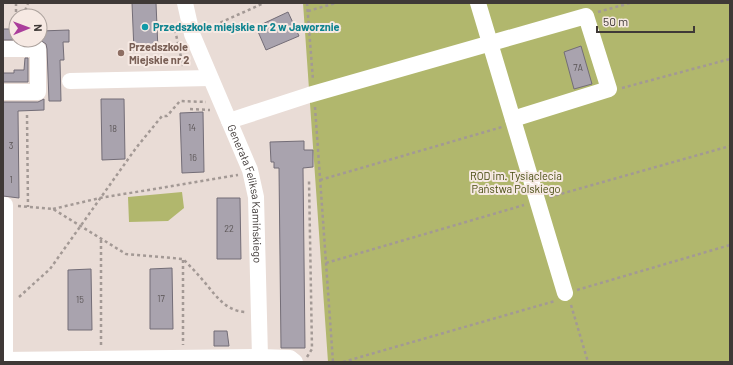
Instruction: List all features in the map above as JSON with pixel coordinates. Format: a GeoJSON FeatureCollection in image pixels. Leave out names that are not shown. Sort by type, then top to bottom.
{"type":"FeatureCollection","features":[{"type":"Feature","properties":{"kind":"street","name":"Generała Feliksa Kamińskiego"},"geometry":{"type":"LineString","coordinates":[[185,3],[192,34],[250,170],[256,197],[260,358]]}},
{"type":"Feature","properties":{"kind":"street"},"geometry":{"type":"LineString","coordinates":[[478,3],[565,293]]}},
{"type":"Feature","properties":{"kind":"street"},"geometry":{"type":"LineString","coordinates":[[228,121],[314,94],[586,16],[608,89],[513,119]]}},
{"type":"Feature","properties":{"kind":"street"},"geometry":{"type":"LineString","coordinates":[[3,49],[38,49],[38,92],[3,92]]}},
{"type":"Feature","properties":{"kind":"street"},"geometry":{"type":"LineString","coordinates":[[70,81],[210,78]]}},
{"type":"Feature","properties":{"kind":"street"},"geometry":{"type":"LineString","coordinates":[[5,205],[4,361],[190,357],[290,358],[295,362]]}},
{"type":"Feature","properties":{"kind":"path"},"geometry":{"type":"LineString","coordinates":[[200,32],[264,3]]}},
{"type":"Feature","properties":{"kind":"path"},"geometry":{"type":"LineString","coordinates":[[307,3],[333,362]]}},
{"type":"Feature","properties":{"kind":"path"},"geometry":{"type":"LineString","coordinates":[[308,11],[336,3]]}},
{"type":"Feature","properties":{"kind":"path"},"geometry":{"type":"LineString","coordinates":[[586,16],[630,3]]}},
{"type":"Feature","properties":{"kind":"path"},"geometry":{"type":"LineString","coordinates":[[608,89],[614,90],[730,59]]}},
{"type":"Feature","properties":{"kind":"path"},"geometry":{"type":"LineString","coordinates":[[16,299],[50,269],[136,148],[162,116],[167,116],[180,101],[208,102],[213,110],[190,110]]}},
{"type":"Feature","properties":{"kind":"path"},"geometry":{"type":"LineString","coordinates":[[26,115],[28,207]]}},
{"type":"Feature","properties":{"kind":"path"},"geometry":{"type":"LineString","coordinates":[[320,180],[503,127],[513,119]]}},
{"type":"Feature","properties":{"kind":"path"},"geometry":{"type":"LineString","coordinates":[[326,263],[730,146]]}},
{"type":"Feature","properties":{"kind":"path"},"geometry":{"type":"LineString","coordinates":[[5,205],[53,209],[100,198],[241,175],[238,167]]}},
{"type":"Feature","properties":{"kind":"path"},"geometry":{"type":"LineString","coordinates":[[303,362],[312,349],[308,180]]}},
{"type":"Feature","properties":{"kind":"path"},"geometry":{"type":"LineString","coordinates":[[53,209],[100,240],[126,254],[183,259],[201,277],[215,297],[230,308],[252,312]]}},
{"type":"Feature","properties":{"kind":"path"},"geometry":{"type":"LineString","coordinates":[[100,240],[101,352]]}},
{"type":"Feature","properties":{"kind":"path"},"geometry":{"type":"LineString","coordinates":[[343,362],[556,301],[565,293],[730,245]]}},
{"type":"Feature","properties":{"kind":"path"},"geometry":{"type":"LineString","coordinates":[[183,259],[190,357]]}},
{"type":"Feature","properties":{"kind":"path"},"geometry":{"type":"LineString","coordinates":[[565,293],[572,307],[588,362]]}},
{"type":"Feature","properties":{"kind":"green space","name":"ROD im. Tysiąclecia Państwa Polskiego"},"geometry":{"type":"Polygon","coordinates":[[[303,3],[730,3],[730,362],[328,362],[303,3]]]}},
{"type":"Feature","properties":{"kind":"green space"},"geometry":{"type":"Polygon","coordinates":[[[182,192],[184,208],[168,221],[129,222],[128,197],[182,192]]]}},
{"type":"Feature","properties":{"kind":"building","name":"Przedszkole miejskie nr 2 w Jaworznie"},"geometry":{"type":"Polygon","coordinates":[[[132,3],[156,3],[158,50],[134,51],[132,3]]]}},
{"type":"Feature","properties":{"kind":"building"},"geometry":{"type":"Polygon","coordinates":[[[288,12],[299,36],[266,50],[256,27],[288,12]]]}},
{"type":"Feature","properties":{"kind":"building"},"geometry":{"type":"Polygon","coordinates":[[[3,29],[8,29],[8,40],[3,40],[3,29]]]}},
{"type":"Feature","properties":{"kind":"building"},"geometry":{"type":"Polygon","coordinates":[[[69,30],[69,42],[63,42],[64,60],[60,60],[61,101],[49,101],[47,48],[48,31],[69,30]]]}},
{"type":"Feature","properties":{"kind":"building"},"geometry":{"type":"Polygon","coordinates":[[[581,46],[592,84],[574,89],[564,52],[581,46]]]}},
{"type":"Feature","properties":{"kind":"building"},"geometry":{"type":"Polygon","coordinates":[[[25,58],[28,58],[28,82],[3,82],[3,73],[14,73],[14,70],[24,70],[25,58]]]}},
{"type":"Feature","properties":{"kind":"building"},"geometry":{"type":"Polygon","coordinates":[[[44,99],[44,110],[18,111],[19,198],[3,196],[3,102],[38,102],[44,99]]]}},
{"type":"Feature","properties":{"kind":"building"},"geometry":{"type":"Polygon","coordinates":[[[101,99],[124,99],[125,159],[102,160],[101,99]]]}},
{"type":"Feature","properties":{"kind":"building"},"geometry":{"type":"Polygon","coordinates":[[[203,112],[204,172],[182,173],[180,113],[203,112]]]}},
{"type":"Feature","properties":{"kind":"building"},"geometry":{"type":"Polygon","coordinates":[[[304,141],[304,150],[313,150],[313,167],[303,168],[305,348],[281,348],[279,168],[274,168],[274,162],[271,162],[270,142],[304,141]]]}},
{"type":"Feature","properties":{"kind":"building"},"geometry":{"type":"Polygon","coordinates":[[[217,198],[240,198],[241,259],[217,259],[217,198]]]}},
{"type":"Feature","properties":{"kind":"building"},"geometry":{"type":"Polygon","coordinates":[[[172,268],[173,329],[150,329],[150,269],[172,268]]]}},
{"type":"Feature","properties":{"kind":"building"},"geometry":{"type":"Polygon","coordinates":[[[91,269],[92,330],[68,330],[68,270],[91,269]]]}},
{"type":"Feature","properties":{"kind":"building"},"geometry":{"type":"Polygon","coordinates":[[[214,331],[227,331],[229,346],[214,346],[214,331]]]}},
{"type":"Feature","properties":{"kind":"place","name":"Przedszkole miejskie nr 2 w Jaworznie"},"geometry":{"type":"Point","coordinates":[145,27]}},
{"type":"Feature","properties":{"kind":"place","name":"Przedszkole Miejskie nr 2"},"geometry":{"type":"Point","coordinates":[121,53]}}]}
